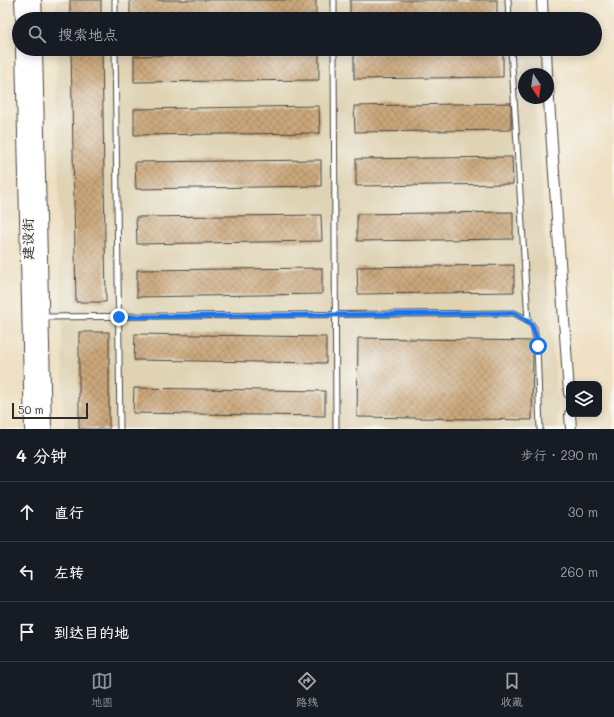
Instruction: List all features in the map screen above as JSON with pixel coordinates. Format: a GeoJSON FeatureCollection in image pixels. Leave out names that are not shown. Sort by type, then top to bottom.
{"type":"FeatureCollection","features":[{"type":"Feature","properties":{"kind":"street"},"geometry":{"type":"LineString","coordinates":[[22,0],[23,12]]}},
{"type":"Feature","properties":{"kind":"street"},"geometry":{"type":"LineString","coordinates":[[34,0],[35,12]]}},
{"type":"Feature","properties":{"kind":"street"},"geometry":{"type":"LineString","coordinates":[[542,0],[543,12]]}},
{"type":"Feature","properties":{"kind":"street","name":"建设街"},"geometry":{"type":"LineString","coordinates":[[24,56],[32,429]]}},
{"type":"Feature","properties":{"kind":"street","name":"建设街"},"geometry":{"type":"LineString","coordinates":[[35,56],[44,429]]}},
{"type":"Feature","properties":{"kind":"street"},"geometry":{"type":"LineString","coordinates":[[546,56],[547,68]]}},
{"type":"Feature","properties":{"kind":"street"},"geometry":{"type":"LineString","coordinates":[[549,104],[568,381]]}},
{"type":"Feature","properties":{"kind":"street"},"geometry":{"type":"LineString","coordinates":[[570,417],[572,429]]}},
{"type":"Feature","properties":{"kind":"lane"},"geometry":{"type":"LineString","coordinates":[[115,0],[115,12]]}},
{"type":"Feature","properties":{"kind":"lane"},"geometry":{"type":"LineString","coordinates":[[334,0],[334,12]]}},
{"type":"Feature","properties":{"kind":"lane"},"geometry":{"type":"LineString","coordinates":[[508,0],[509,12]]}},
{"type":"Feature","properties":{"kind":"lane"},"geometry":{"type":"LineString","coordinates":[[115,56],[120,429]]}},
{"type":"Feature","properties":{"kind":"lane"},"geometry":{"type":"LineString","coordinates":[[334,56],[336,429]]}},
{"type":"Feature","properties":{"kind":"lane"},"geometry":{"type":"LineString","coordinates":[[511,56],[528,320]]}},
{"type":"Feature","properties":{"kind":"lane"},"geometry":{"type":"LineString","coordinates":[[41,317],[514,313],[528,320],[534,328],[538,346],[540,429]]}},
{"type":"Feature","properties":{"kind":"shaded area"},"geometry":{"type":"Polygon","coordinates":[[[56,0],[528,0],[529,12],[56,12],[56,0]]]}},
{"type":"Feature","properties":{"kind":"shaded area"},"geometry":{"type":"Polygon","coordinates":[[[56,56],[532,56],[533,68],[518,68],[518,104],[535,104],[559,429],[64,429],[56,56]]]}},
{"type":"Feature","properties":{"kind":"building"},"geometry":{"type":"Polygon","coordinates":[[[70,0],[101,0],[101,12],[70,12],[70,0]]]}},
{"type":"Feature","properties":{"kind":"building"},"geometry":{"type":"Polygon","coordinates":[[[130,0],[316,0],[316,12],[130,12],[130,0]]]}},
{"type":"Feature","properties":{"kind":"building"},"geometry":{"type":"Polygon","coordinates":[[[350,0],[497,0],[497,12],[350,12],[350,0]]]}},
{"type":"Feature","properties":{"kind":"building"},"geometry":{"type":"Polygon","coordinates":[[[71,56],[102,56],[106,302],[76,302],[71,56]]]}},
{"type":"Feature","properties":{"kind":"building"},"geometry":{"type":"Polygon","coordinates":[[[134,56],[319,56],[319,80],[134,82],[134,56]]]}},
{"type":"Feature","properties":{"kind":"building"},"geometry":{"type":"Polygon","coordinates":[[[354,56],[503,56],[503,77],[354,79],[354,56]]]}},
{"type":"Feature","properties":{"kind":"building"},"geometry":{"type":"Polygon","coordinates":[[[511,103],[511,130],[355,132],[354,106],[511,103]]]}},
{"type":"Feature","properties":{"kind":"building"},"geometry":{"type":"Polygon","coordinates":[[[319,106],[320,133],[134,135],[134,109],[319,106]]]}},
{"type":"Feature","properties":{"kind":"building"},"geometry":{"type":"Polygon","coordinates":[[[512,157],[513,184],[356,186],[356,159],[512,157]]]}},
{"type":"Feature","properties":{"kind":"building"},"geometry":{"type":"Polygon","coordinates":[[[321,160],[321,186],[136,189],[135,162],[321,160]]]}},
{"type":"Feature","properties":{"kind":"building"},"geometry":{"type":"Polygon","coordinates":[[[513,212],[513,239],[357,241],[357,214],[513,212]]]}},
{"type":"Feature","properties":{"kind":"building"},"geometry":{"type":"Polygon","coordinates":[[[321,215],[322,241],[137,244],[136,217],[321,215]]]}},
{"type":"Feature","properties":{"kind":"building"},"geometry":{"type":"Polygon","coordinates":[[[514,265],[514,292],[358,294],[357,267],[514,265]]]}},
{"type":"Feature","properties":{"kind":"building"},"geometry":{"type":"Polygon","coordinates":[[[322,268],[322,294],[137,297],[137,270],[322,268]]]}},
{"type":"Feature","properties":{"kind":"building"},"geometry":{"type":"Polygon","coordinates":[[[79,332],[109,332],[109,429],[79,429],[79,332]]]}},
{"type":"Feature","properties":{"kind":"building"},"geometry":{"type":"Polygon","coordinates":[[[135,334],[326,337],[326,363],[134,360],[135,334]]]}},
{"type":"Feature","properties":{"kind":"building"},"geometry":{"type":"Polygon","coordinates":[[[358,338],[533,341],[532,420],[357,417],[358,338]]]}},
{"type":"Feature","properties":{"kind":"building"},"geometry":{"type":"Polygon","coordinates":[[[134,388],[325,391],[325,416],[133,413],[134,388]]]}},
{"type":"Feature","properties":{"kind":"route"},"geometry":{"type":"LineString","coordinates":[[119,317],[514,313],[528,320],[534,328],[538,346]]}}]}
